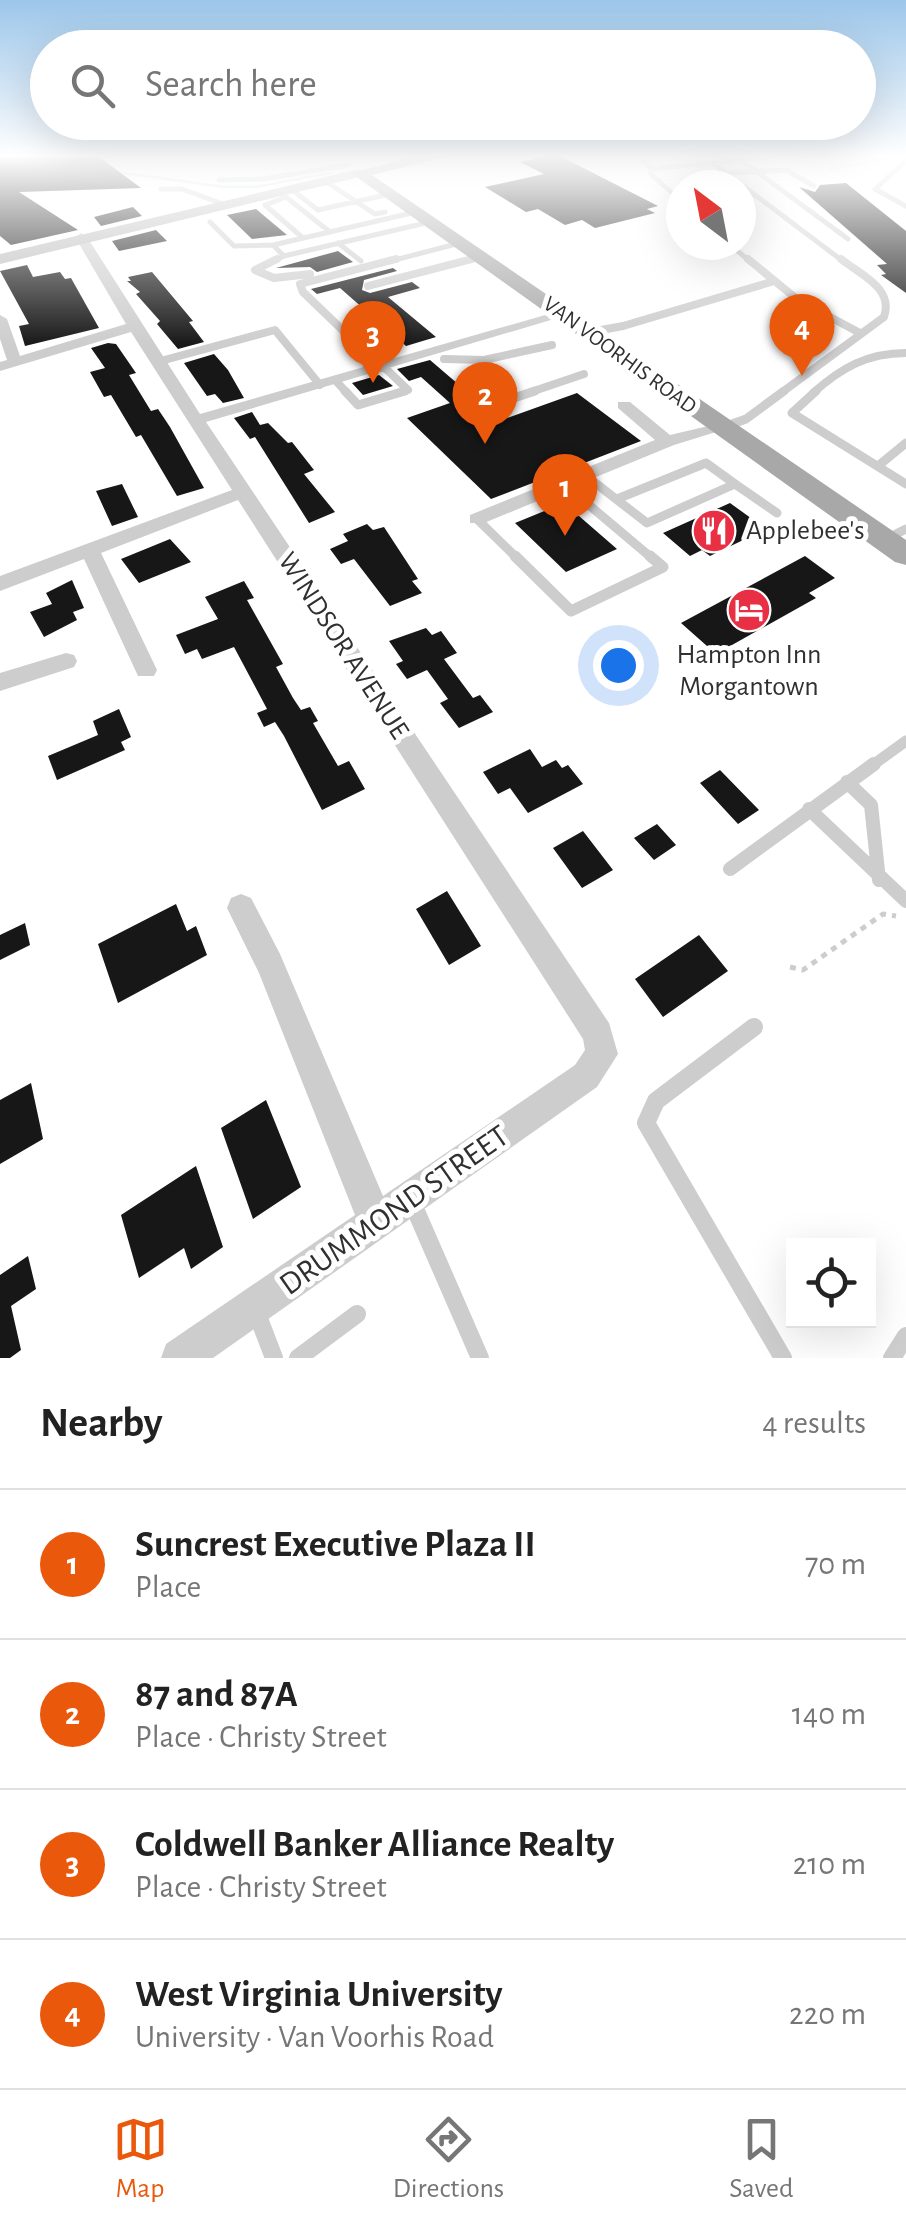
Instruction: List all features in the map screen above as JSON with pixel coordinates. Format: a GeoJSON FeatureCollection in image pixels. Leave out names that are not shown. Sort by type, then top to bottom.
{"type":"FeatureCollection","features":[{"type":"Feature","properties":{"kind":"main road","name":"VAN VOORHIS ROAD"},"geometry":{"type":"LineString","coordinates":[[424,219],[564,314],[607,334],[721,428],[899,541]]}},
{"type":"Feature","properties":{"kind":"street"},"geometry":{"type":"LineString","coordinates":[[0,258],[157,219]]}},
{"type":"Feature","properties":{"kind":"street","name":"WINDSOR AVENUE"},"geometry":{"type":"LineString","coordinates":[[81,237],[134,326],[598,1034],[602,1054]]}},
{"type":"Feature","properties":{"kind":"street"},"geometry":{"type":"LineString","coordinates":[[196,420],[564,314]]}},
{"type":"Feature","properties":{"kind":"street"},"geometry":{"type":"LineString","coordinates":[[0,319],[7,365],[134,326]]}},
{"type":"Feature","properties":{"kind":"street"},"geometry":{"type":"LineString","coordinates":[[624,405],[638,414],[650,432],[668,441]]}},
{"type":"Feature","properties":{"kind":"street"},"geometry":{"type":"LineString","coordinates":[[477,519],[519,496],[564,484],[668,441],[721,428]]}},
{"type":"Feature","properties":{"kind":"street"},"geometry":{"type":"LineString","coordinates":[[0,584],[242,492]]}},
{"type":"Feature","properties":{"kind":"street"},"geometry":{"type":"LineString","coordinates":[[89,549],[146,670]]}},
{"type":"Feature","properties":{"kind":"street"},"geometry":{"type":"LineString","coordinates":[[0,682],[66,661]]}},
{"type":"Feature","properties":{"kind":"street"},"geometry":{"type":"LineString","coordinates":[[241,908],[270,964],[376,1222]]}},
{"type":"Feature","properties":{"kind":"street","name":"DRUMMOND STREET"},"geometry":{"type":"LineString","coordinates":[[180,1358],[586,1076],[602,1054]]}},
{"type":"Feature","properties":{"kind":"lane"},"geometry":{"type":"LineString","coordinates":[[282,219],[303,238]]}},
{"type":"Feature","properties":{"kind":"lane"},"geometry":{"type":"LineString","coordinates":[[313,219],[330,232]]}},
{"type":"Feature","properties":{"kind":"lane"},"geometry":{"type":"LineString","coordinates":[[210,222],[234,246],[273,245],[330,232],[361,219]]}},
{"type":"Feature","properties":{"kind":"lane"},"geometry":{"type":"LineString","coordinates":[[376,219],[338,244],[284,256],[255,270],[262,276],[290,279],[457,240]]}},
{"type":"Feature","properties":{"kind":"lane"},"geometry":{"type":"LineString","coordinates":[[721,428],[746,419],[884,318],[888,305],[883,291],[787,219]]}},
{"type":"Feature","properties":{"kind":"lane"},"geometry":{"type":"LineString","coordinates":[[821,219],[848,239]]}},
{"type":"Feature","properties":{"kind":"lane"},"geometry":{"type":"LineString","coordinates":[[158,362],[275,330],[328,383],[358,405],[408,390],[312,302],[300,284],[457,240]]}},
{"type":"Feature","properties":{"kind":"lane"},"geometry":{"type":"LineString","coordinates":[[338,244],[360,261]]}},
{"type":"Feature","properties":{"kind":"lane"},"geometry":{"type":"LineString","coordinates":[[273,245],[284,256]]}},
{"type":"Feature","properties":{"kind":"lane"},"geometry":{"type":"LineString","coordinates":[[368,286],[482,257]]}},
{"type":"Feature","properties":{"kind":"lane"},"geometry":{"type":"LineString","coordinates":[[747,260],[771,282],[860,333]]}},
{"type":"Feature","properties":{"kind":"lane"},"geometry":{"type":"LineString","coordinates":[[607,334],[771,282]]}},
{"type":"Feature","properties":{"kind":"lane"},"geometry":{"type":"LineString","coordinates":[[444,359],[466,365],[520,348],[552,345]]}},
{"type":"Feature","properties":{"kind":"lane"},"geometry":{"type":"LineString","coordinates":[[906,353],[878,350],[844,368],[792,413],[906,484]]}},
{"type":"Feature","properties":{"kind":"lane"},"geometry":{"type":"LineString","coordinates":[[826,358],[844,368]]}},
{"type":"Feature","properties":{"kind":"lane"},"geometry":{"type":"LineString","coordinates":[[499,403],[584,374]]}},
{"type":"Feature","properties":{"kind":"lane"},"geometry":{"type":"LineString","coordinates":[[878,466],[906,442]]}},
{"type":"Feature","properties":{"kind":"lane"},"geometry":{"type":"LineString","coordinates":[[617,500],[706,462],[777,513]]}},
{"type":"Feature","properties":{"kind":"lane"},"geometry":{"type":"LineString","coordinates":[[585,475],[647,523],[736,484]]}},
{"type":"Feature","properties":{"kind":"lane"},"geometry":{"type":"LineString","coordinates":[[477,519],[571,611],[662,567],[564,484]]}},
{"type":"Feature","properties":{"kind":"lane"},"geometry":{"type":"LineString","coordinates":[[730,870],[906,740]]}},
{"type":"Feature","properties":{"kind":"lane"},"geometry":{"type":"LineString","coordinates":[[846,782],[871,804],[879,880]]}},
{"type":"Feature","properties":{"kind":"lane"},"geometry":{"type":"LineString","coordinates":[[809,808],[904,909]]}},
{"type":"Feature","properties":{"kind":"lane"},"geometry":{"type":"LineString","coordinates":[[754,1027],[656,1101],[646,1124],[783,1358]]}},
{"type":"Feature","properties":{"kind":"lane"},"geometry":{"type":"LineString","coordinates":[[411,1198],[480,1358]]}},
{"type":"Feature","properties":{"kind":"lane"},"geometry":{"type":"LineString","coordinates":[[255,1306],[274,1358]]}},
{"type":"Feature","properties":{"kind":"lane"},"geometry":{"type":"LineString","coordinates":[[298,1358],[357,1314]]}},
{"type":"Feature","properties":{"kind":"lane"},"geometry":{"type":"LineString","coordinates":[[892,1358],[906,1336]]}},
{"type":"Feature","properties":{"kind":"path"},"geometry":{"type":"LineString","coordinates":[[790,967],[803,970],[882,914],[904,909]]}},
{"type":"Feature","properties":{"kind":"building"},"geometry":{"type":"Polygon","coordinates":[[[0,219],[62,219],[78,230],[11,245],[0,236],[0,219]]]}},
{"type":"Feature","properties":{"kind":"building"},"geometry":{"type":"Polygon","coordinates":[[[96,219],[128,219],[101,226],[96,219]]]}},
{"type":"Feature","properties":{"kind":"building"},"geometry":{"type":"Polygon","coordinates":[[[232,219],[268,219],[287,235],[252,239],[232,219]]]}},
{"type":"Feature","properties":{"kind":"building"},"geometry":{"type":"Polygon","coordinates":[[[556,219],[630,219],[595,228],[582,220],[565,225],[556,219]]]}},
{"type":"Feature","properties":{"kind":"building"},"geometry":{"type":"Polygon","coordinates":[[[836,219],[891,219],[906,231],[906,293],[881,275],[886,274],[877,265],[887,264],[836,219]]]}},
{"type":"Feature","properties":{"kind":"building"},"geometry":{"type":"Polygon","coordinates":[[[156,230],[167,241],[119,251],[112,241],[156,230]]]}},
{"type":"Feature","properties":{"kind":"building"},"geometry":{"type":"Polygon","coordinates":[[[338,251],[353,262],[317,272],[310,267],[276,268],[338,251]]]}},
{"type":"Feature","properties":{"kind":"building"},"geometry":{"type":"Polygon","coordinates":[[[27,265],[33,277],[60,272],[65,279],[71,278],[99,328],[25,346],[19,326],[29,324],[0,271],[27,265]]]}},
{"type":"Feature","properties":{"kind":"building"},"geometry":{"type":"Polygon","coordinates":[[[393,268],[397,271],[364,280],[362,290],[370,293],[412,282],[420,288],[388,297],[436,337],[406,346],[340,288],[317,294],[311,289],[393,268]]]}},
{"type":"Feature","properties":{"kind":"building"},"geometry":{"type":"Polygon","coordinates":[[[152,272],[193,321],[189,322],[204,342],[178,349],[157,324],[160,321],[136,294],[140,292],[127,281],[131,281],[128,277],[152,272]]]}},
{"type":"Feature","properties":{"kind":"building"},"geometry":{"type":"Polygon","coordinates":[[[116,344],[136,373],[129,375],[151,411],[158,409],[170,427],[204,488],[177,496],[141,435],[136,437],[111,395],[104,397],[90,372],[105,368],[91,348],[116,344]]]}},
{"type":"Feature","properties":{"kind":"building"},"geometry":{"type":"Polygon","coordinates":[[[214,354],[244,398],[223,403],[215,394],[207,396],[184,363],[214,354]]]}},
{"type":"Feature","properties":{"kind":"building"},"geometry":{"type":"Polygon","coordinates":[[[430,360],[472,396],[478,394],[507,418],[577,393],[641,441],[491,499],[407,418],[450,403],[421,377],[409,381],[397,369],[430,360]]]}},
{"type":"Feature","properties":{"kind":"building"},"geometry":{"type":"Polygon","coordinates":[[[379,375],[393,386],[363,395],[352,383],[379,375]]]}},
{"type":"Feature","properties":{"kind":"building"},"geometry":{"type":"Polygon","coordinates":[[[252,412],[260,425],[268,423],[288,443],[292,442],[314,470],[304,474],[335,512],[309,523],[255,437],[250,439],[234,418],[252,412]]]}},
{"type":"Feature","properties":{"kind":"building"},"geometry":{"type":"Polygon","coordinates":[[[122,484],[138,517],[112,526],[96,491],[122,484]]]}},
{"type":"Feature","properties":{"kind":"building"},"geometry":{"type":"Polygon","coordinates":[[[564,503],[617,549],[566,572],[515,523],[564,503]]]}},
{"type":"Feature","properties":{"kind":"building","name":"Applebee's"},"geometry":{"type":"Polygon","coordinates":[[[730,503],[766,529],[710,556],[702,550],[690,556],[663,533],[730,503]]]}},
{"type":"Feature","properties":{"kind":"building"},"geometry":{"type":"Polygon","coordinates":[[[367,524],[373,530],[384,527],[418,579],[412,581],[422,593],[390,606],[354,559],[341,564],[330,549],[348,541],[343,534],[367,524]]]}},
{"type":"Feature","properties":{"kind":"building"},"geometry":{"type":"Polygon","coordinates":[[[170,539],[191,562],[139,583],[121,559],[170,539]]]}},
{"type":"Feature","properties":{"kind":"building","name":"Hampton Inn Morgantown"},"geometry":{"type":"Polygon","coordinates":[[[805,556],[835,578],[809,593],[816,598],[716,654],[681,623],[805,556]]]}},
{"type":"Feature","properties":{"kind":"building"},"geometry":{"type":"Polygon","coordinates":[[[72,580],[84,608],[73,612],[77,620],[44,637],[30,612],[52,604],[46,593],[72,580]]]}},
{"type":"Feature","properties":{"kind":"building"},"geometry":{"type":"Polygon","coordinates":[[[244,581],[254,598],[247,600],[283,664],[276,667],[293,698],[301,710],[310,707],[318,721],[313,723],[338,766],[349,761],[365,789],[322,810],[275,722],[264,727],[257,713],[267,709],[234,647],[202,659],[197,649],[185,654],[176,635],[218,619],[205,597],[244,581]]]}},
{"type":"Feature","properties":{"kind":"building"},"geometry":{"type":"Polygon","coordinates":[[[426,628],[432,635],[441,631],[457,653],[444,659],[473,698],[480,695],[493,712],[459,728],[440,703],[448,699],[427,670],[407,679],[396,664],[403,661],[389,641],[426,628]]]}},
{"type":"Feature","properties":{"kind":"building"},"geometry":{"type":"Polygon","coordinates":[[[119,709],[131,737],[121,742],[125,750],[57,780],[48,756],[98,735],[93,721],[119,709]]]}},
{"type":"Feature","properties":{"kind":"building"},"geometry":{"type":"Polygon","coordinates":[[[530,749],[542,767],[556,760],[562,768],[568,765],[583,784],[528,813],[510,788],[498,794],[483,772],[530,749]]]}},
{"type":"Feature","properties":{"kind":"building"},"geometry":{"type":"Polygon","coordinates":[[[720,770],[759,810],[738,824],[700,783],[720,770]]]}},
{"type":"Feature","properties":{"kind":"building"},"geometry":{"type":"Polygon","coordinates":[[[657,824],[676,845],[654,860],[634,838],[657,824]]]}},
{"type":"Feature","properties":{"kind":"building"},"geometry":{"type":"Polygon","coordinates":[[[583,831],[613,870],[582,888],[553,848],[583,831]]]}},
{"type":"Feature","properties":{"kind":"building"},"geometry":{"type":"Polygon","coordinates":[[[447,891],[481,946],[449,965],[416,909],[447,891]]]}},
{"type":"Feature","properties":{"kind":"building"},"geometry":{"type":"Polygon","coordinates":[[[176,904],[187,931],[196,926],[207,955],[118,1003],[98,944],[176,904]]]}},
{"type":"Feature","properties":{"kind":"building"},"geometry":{"type":"Polygon","coordinates":[[[25,923],[30,945],[0,960],[0,935],[25,923]]]}},
{"type":"Feature","properties":{"kind":"building"},"geometry":{"type":"Polygon","coordinates":[[[699,935],[728,971],[663,1017],[635,979],[699,935]]]}},
{"type":"Feature","properties":{"kind":"building"},"geometry":{"type":"Polygon","coordinates":[[[31,1083],[43,1139],[0,1164],[0,1100],[31,1083]]]}},
{"type":"Feature","properties":{"kind":"building"},"geometry":{"type":"Polygon","coordinates":[[[266,1100],[301,1187],[253,1219],[221,1128],[266,1100]]]}},
{"type":"Feature","properties":{"kind":"building"},"geometry":{"type":"Polygon","coordinates":[[[196,1166],[223,1247],[191,1269],[184,1248],[139,1278],[121,1215],[196,1166]]]}},
{"type":"Feature","properties":{"kind":"building"},"geometry":{"type":"Polygon","coordinates":[[[28,1256],[36,1289],[11,1306],[21,1350],[10,1358],[0,1358],[0,1275],[28,1256]]]}},
{"type":"Feature","properties":{"kind":"place","name":"West Virginia University"},"geometry":{"type":"Point","coordinates":[802,376]}},
{"type":"Feature","properties":{"kind":"place","name":"Coldwell Banker Alliance Realty"},"geometry":{"type":"Point","coordinates":[373,383]}},
{"type":"Feature","properties":{"kind":"place","name":"87 and 87A"},"geometry":{"type":"Point","coordinates":[485,444]}},
{"type":"Feature","properties":{"kind":"place","name":"Applebee's"},"geometry":{"type":"Point","coordinates":[714,531]}},
{"type":"Feature","properties":{"kind":"place","name":"Suncrest Executive Plaza II"},"geometry":{"type":"Point","coordinates":[565,536]}},
{"type":"Feature","properties":{"kind":"place","name":"Hampton Inn Morgantown"},"geometry":{"type":"Point","coordinates":[749,610]}}]}
